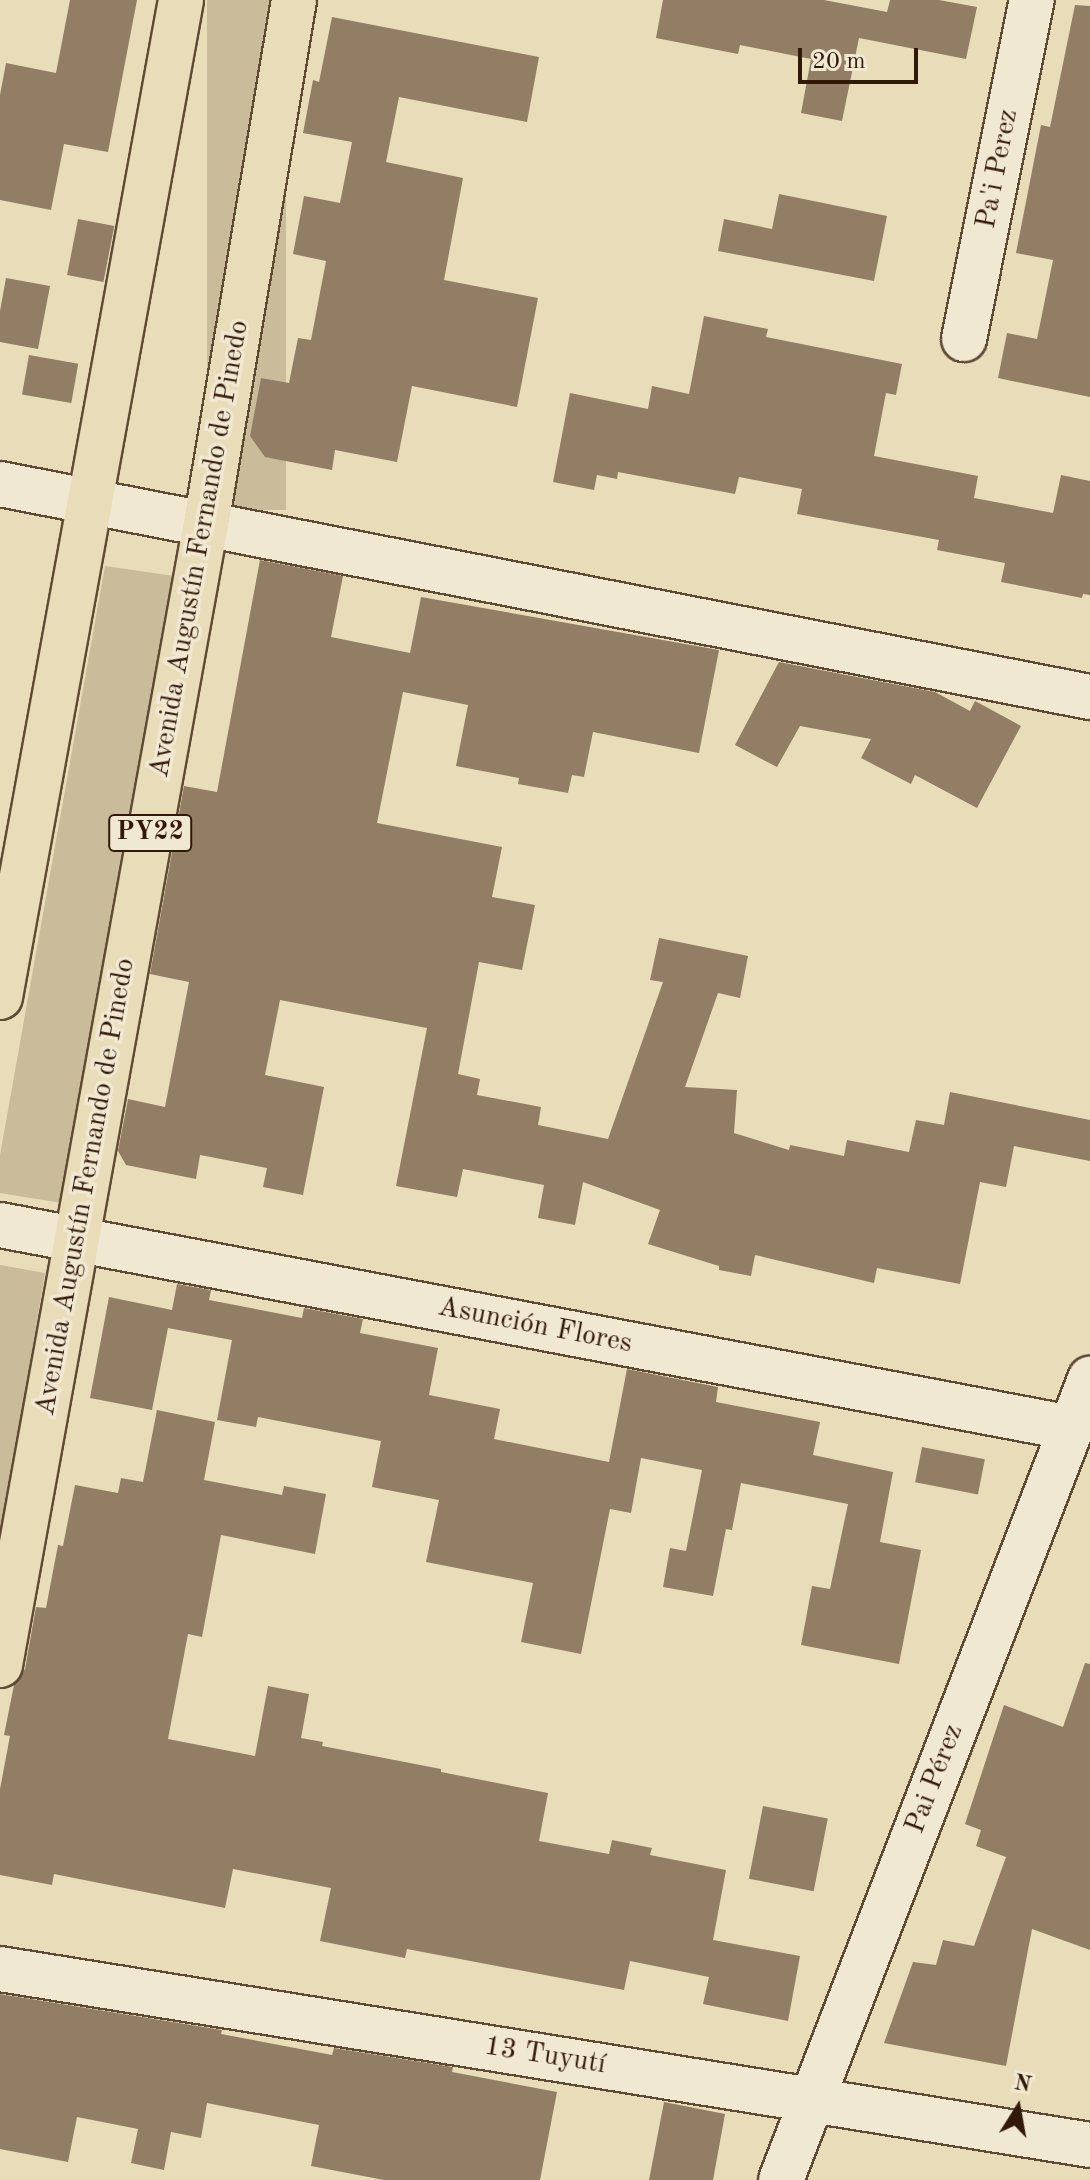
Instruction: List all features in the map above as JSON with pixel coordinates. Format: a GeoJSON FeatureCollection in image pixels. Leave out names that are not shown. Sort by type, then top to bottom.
{"type":"FeatureCollection","features":[{"type":"Feature","properties":{"kind":"highway"},"geometry":{"type":"LineString","coordinates":[[0,997],[181,0]]}},
{"type":"Feature","properties":{"kind":"highway","name":"Avenida Augustín Fernando de Pinedo"},"geometry":{"type":"LineString","coordinates":[[0,1665],[206,524],[294,0]]}},
{"type":"Feature","properties":{"kind":"street","name":"Pa'i Perez"},"geometry":{"type":"LineString","coordinates":[[964,339],[1032,0]]}},
{"type":"Feature","properties":{"kind":"street"},"geometry":{"type":"LineString","coordinates":[[0,484],[1090,697]]}},
{"type":"Feature","properties":{"kind":"street","name":"Asunción Flores"},"geometry":{"type":"LineString","coordinates":[[0,1225],[1071,1428]]}},
{"type":"Feature","properties":{"kind":"street","name":"Pai Pérez"},"geometry":{"type":"LineString","coordinates":[[781,2180],[1090,1379]]}},
{"type":"Feature","properties":{"kind":"street","name":"13 Tuyutí"},"geometry":{"type":"LineString","coordinates":[[0,1969],[1090,2145]]}},
{"type":"Feature","properties":{"kind":"shaded area"},"geometry":{"type":"Polygon","coordinates":[[[207,0],[286,0],[286,510],[207,510],[207,0]]]}},
{"type":"Feature","properties":{"kind":"shaded area"},"geometry":{"type":"Polygon","coordinates":[[[105,566],[174,576],[62,1203],[0,1193],[0,1155],[105,566]]]}},
{"type":"Feature","properties":{"kind":"shaded area"},"geometry":{"type":"Polygon","coordinates":[[[0,1265],[45,1273],[0,1542],[0,1265]]]}},
{"type":"Feature","properties":{"kind":"building"},"geometry":{"type":"Polygon","coordinates":[[[70,0],[137,0],[108,152],[64,144],[51,210],[0,200],[0,95],[6,63],[56,73],[70,0]]]}},
{"type":"Feature","properties":{"kind":"building"},"geometry":{"type":"Polygon","coordinates":[[[663,0],[824,0],[887,12],[890,0],[939,0],[977,7],[966,59],[859,38],[842,121],[801,113],[811,59],[740,45],[738,54],[656,38],[663,0]]]}},
{"type":"Feature","properties":{"kind":"building"},"geometry":{"type":"Polygon","coordinates":[[[1075,5],[1090,6],[1090,397],[998,378],[1007,333],[1037,339],[1053,260],[1016,253],[1041,125],[1050,127],[1075,5]]]}},
{"type":"Feature","properties":{"kind":"building"},"geometry":{"type":"Polygon","coordinates":[[[332,17],[539,57],[527,122],[399,97],[386,162],[463,178],[444,280],[538,298],[517,407],[412,386],[397,462],[335,450],[332,470],[265,457],[250,436],[261,378],[289,383],[298,338],[311,340],[326,261],[293,254],[304,196],[340,203],[352,142],[303,133],[313,80],[319,82],[332,17]]]}},
{"type":"Feature","properties":{"kind":"building"},"geometry":{"type":"Polygon","coordinates":[[[779,194],[887,216],[874,281],[718,251],[724,219],[772,229],[779,194]]]}},
{"type":"Feature","properties":{"kind":"building"},"geometry":{"type":"Polygon","coordinates":[[[78,219],[114,226],[103,282],[67,275],[78,219]]]}},
{"type":"Feature","properties":{"kind":"building"},"geometry":{"type":"Polygon","coordinates":[[[6,278],[50,286],[38,349],[0,342],[0,311],[6,278]]]}},
{"type":"Feature","properties":{"kind":"building"},"geometry":{"type":"Polygon","coordinates":[[[704,316],[768,329],[766,337],[902,364],[896,395],[886,393],[874,456],[978,476],[974,498],[1053,513],[1061,475],[1090,481],[1090,595],[1083,594],[1082,598],[1001,582],[1005,563],[937,550],[939,540],[797,514],[802,489],[739,477],[735,494],[618,472],[617,479],[597,475],[594,490],[553,482],[570,393],[648,409],[652,386],[689,394],[704,316]]]}},
{"type":"Feature","properties":{"kind":"building"},"geometry":{"type":"Polygon","coordinates":[[[29,355],[78,364],[71,403],[22,394],[29,355]]]}},
{"type":"Feature","properties":{"kind":"building"},"geometry":{"type":"Polygon","coordinates":[[[260,560],[343,576],[331,637],[410,653],[421,597],[719,650],[699,753],[593,732],[584,777],[572,775],[568,793],[518,784],[519,778],[456,766],[468,705],[403,692],[377,823],[502,847],[492,897],[535,905],[522,970],[479,962],[458,1074],[480,1079],[477,1095],[541,1107],[538,1125],[608,1139],[663,982],[650,980],[659,938],[748,956],[740,998],[718,993],[685,1087],[737,1090],[734,1133],[789,1150],[790,1145],[844,1156],[847,1140],[909,1152],[916,1120],[944,1125],[950,1092],[1090,1120],[1090,1161],[1014,1146],[1006,1187],[980,1182],[960,1284],[877,1268],[874,1283],[755,1255],[751,1276],[719,1270],[719,1266],[648,1244],[660,1210],[583,1182],[575,1225],[538,1218],[544,1185],[463,1169],[457,1197],[396,1186],[427,1028],[280,1000],[265,1075],[324,1087],[303,1195],[263,1187],[267,1168],[200,1155],[196,1179],[126,1165],[118,1151],[128,1099],[165,1107],[189,982],[150,974],[184,786],[217,792],[260,560]]]}},
{"type":"Feature","properties":{"kind":"building"},"geometry":{"type":"Polygon","coordinates":[[[779,662],[935,692],[970,711],[975,701],[1021,726],[977,808],[915,775],[911,784],[861,758],[871,739],[800,726],[777,767],[735,745],[779,662]]]}},
{"type":"Feature","properties":{"kind":"building"},"geometry":{"type":"Polygon","coordinates":[[[177,1284],[211,1290],[209,1300],[302,1318],[304,1308],[363,1319],[360,1333],[438,1348],[429,1395],[500,1409],[494,1439],[609,1462],[627,1369],[718,1387],[716,1402],[820,1422],[813,1455],[893,1472],[880,1542],[921,1550],[899,1664],[801,1645],[812,1586],[830,1589],[848,1504],[741,1483],[732,1530],[726,1529],[713,1596],[663,1587],[670,1548],[686,1551],[702,1470],[641,1458],[631,1513],[610,1509],[581,1654],[521,1642],[533,1583],[426,1562],[439,1500],[372,1487],[381,1441],[258,1417],[256,1427],[217,1420],[232,1340],[168,1328],[152,1410],[90,1398],[109,1297],[172,1310],[177,1284]]]}},
{"type":"Feature","properties":{"kind":"building"},"geometry":{"type":"Polygon","coordinates":[[[157,1410],[215,1422],[204,1480],[282,1495],[284,1486],[326,1494],[315,1554],[221,1535],[202,1637],[188,1634],[168,1739],[255,1756],[268,1686],[309,1694],[301,1738],[323,1742],[322,1746],[548,1793],[539,1841],[609,1854],[612,1840],[652,1848],[650,1855],[726,1870],[713,1940],[800,1956],[788,2021],[703,2004],[709,1977],[630,1961],[624,1990],[407,1949],[405,1958],[320,1941],[331,1888],[233,1869],[225,1908],[54,1874],[52,1885],[0,1875],[0,1789],[10,1736],[4,1735],[14,1685],[25,1669],[36,1607],[46,1608],[58,1545],[63,1546],[75,1485],[118,1493],[121,1478],[143,1482],[157,1410]]]}},
{"type":"Feature","properties":{"kind":"building"},"geometry":{"type":"Polygon","coordinates":[[[922,1447],[985,1459],[978,1495],[915,1482],[922,1447]]]}},
{"type":"Feature","properties":{"kind":"building"},"geometry":{"type":"Polygon","coordinates":[[[1085,1663],[1090,1664],[1090,1950],[1032,1929],[1006,2066],[884,2043],[913,1962],[936,1965],[943,1940],[974,1946],[1006,1857],[976,1846],[981,1830],[965,1824],[1004,1705],[1063,1727],[1085,1663]]]}},
{"type":"Feature","properties":{"kind":"building"},"geometry":{"type":"Polygon","coordinates":[[[763,1806],[828,1819],[814,1891],[749,1879],[763,1806]]]}},
{"type":"Feature","properties":{"kind":"building"},"geometry":{"type":"Polygon","coordinates":[[[0,1994],[222,2030],[221,2034],[332,2055],[334,2048],[453,2067],[452,2072],[557,2092],[540,2180],[384,2180],[311,2166],[319,2125],[207,2103],[201,2138],[171,2132],[164,2170],[131,2163],[138,2129],[77,2117],[68,2162],[0,2149],[0,1994]]]}},
{"type":"Feature","properties":{"kind":"building"},"geometry":{"type":"Polygon","coordinates":[[[664,2102],[725,2114],[713,2180],[649,2180],[664,2102]]]}}]}
